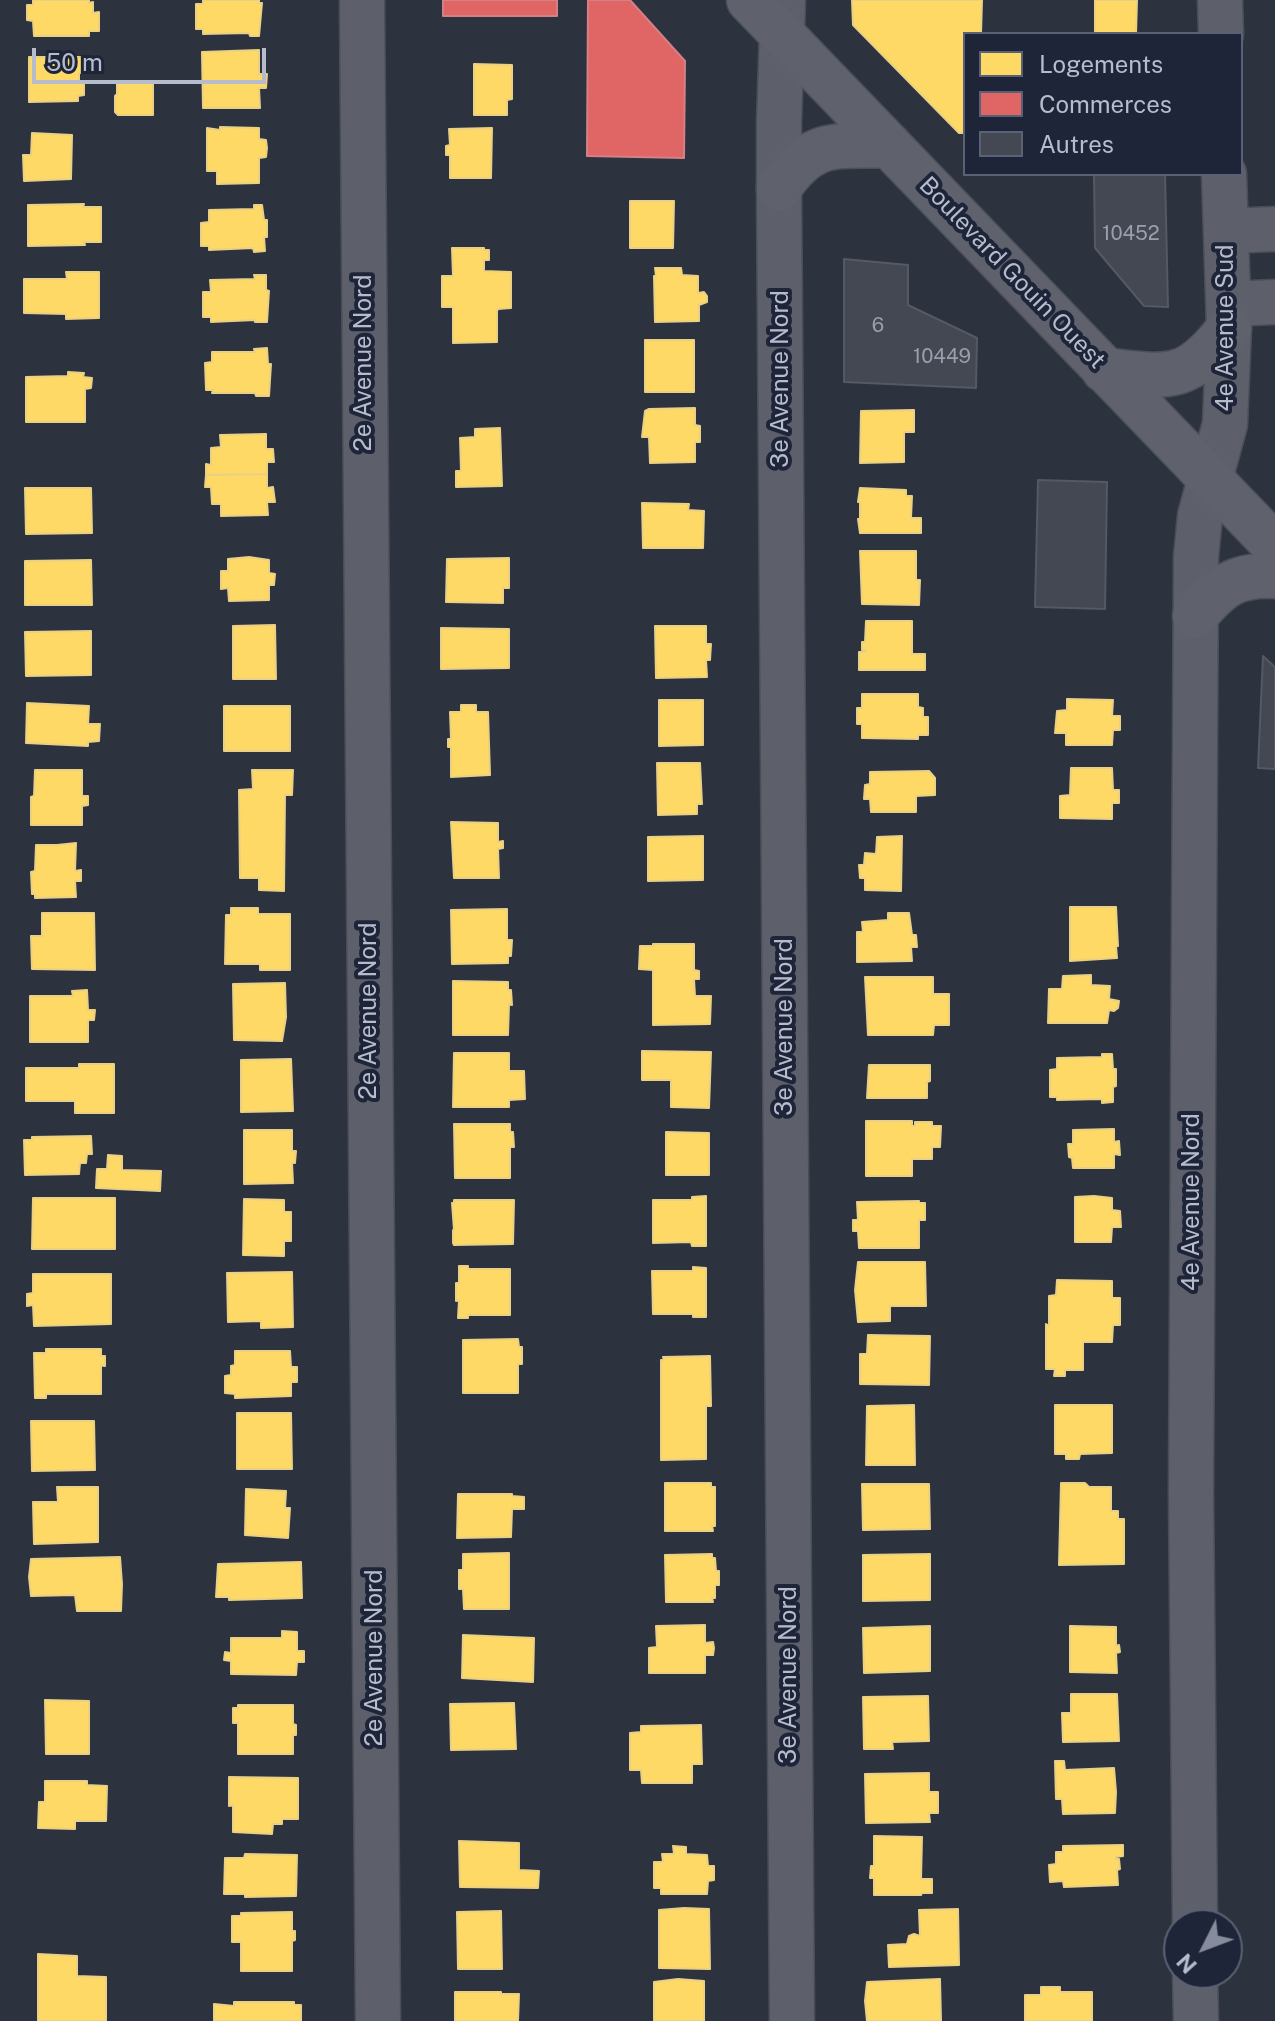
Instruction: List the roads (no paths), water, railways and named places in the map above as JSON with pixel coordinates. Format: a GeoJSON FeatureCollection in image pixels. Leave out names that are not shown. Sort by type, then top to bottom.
{"type":"FeatureCollection","features":[{"type":"Feature","properties":{"kind":"main road","name":"Boulevard Gouin Ouest"},"geometry":{"type":"LineString","coordinates":[[749,0],[783,17],[889,145],[1275,546]]}},
{"type":"Feature","properties":{"kind":"main road"},"geometry":{"type":"LineString","coordinates":[[779,188],[799,162],[820,150],[889,145]]}},
{"type":"Feature","properties":{"kind":"main road"},"geometry":{"type":"LineString","coordinates":[[1104,370],[1166,375],[1186,370],[1208,353],[1229,316]]}},
{"type":"Feature","properties":{"kind":"main road"},"geometry":{"type":"LineString","coordinates":[[1195,616],[1222,587],[1246,578],[1275,576]]}},
{"type":"Feature","properties":{"kind":"street","name":"2e Avenue Nord"},"geometry":{"type":"LineString","coordinates":[[362,0],[378,2021]]}},
{"type":"Feature","properties":{"kind":"street"},"geometry":{"type":"LineString","coordinates":[[1220,0],[1221,32]]}},
{"type":"Feature","properties":{"kind":"street","name":"3e Avenue Nord"},"geometry":{"type":"LineString","coordinates":[[783,17],[779,188],[792,2021]]}},
{"type":"Feature","properties":{"kind":"street","name":"4e Avenue Sud"},"geometry":{"type":"LineString","coordinates":[[1211,480],[1225,424],[1229,316],[1224,176]]}},
{"type":"Feature","properties":{"kind":"street"},"geometry":{"type":"LineString","coordinates":[[1226,231],[1275,229]]}},
{"type":"Feature","properties":{"kind":"street"},"geometry":{"type":"LineString","coordinates":[[1229,316],[1275,302]]}},
{"type":"Feature","properties":{"kind":"street","name":"4e Avenue Nord"},"geometry":{"type":"LineString","coordinates":[[1195,1909],[1191,1492],[1195,616],[1198,528],[1211,480]]}},
{"type":"Feature","properties":{"kind":"street"},"geometry":{"type":"LineString","coordinates":[[1195,1989],[1196,2021]]}}]}
